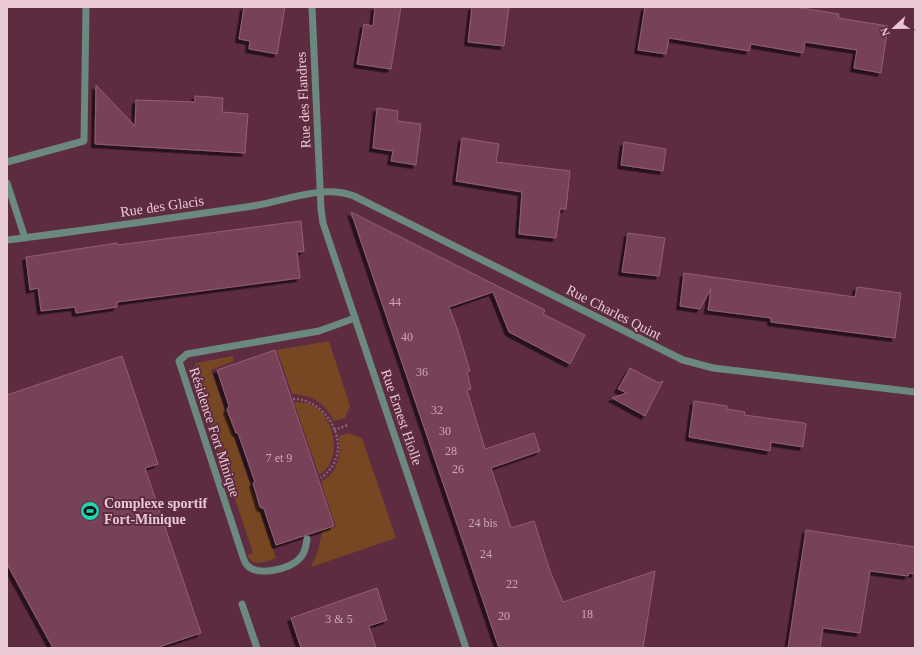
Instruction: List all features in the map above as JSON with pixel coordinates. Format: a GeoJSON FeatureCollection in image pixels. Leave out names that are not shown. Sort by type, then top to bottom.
{"type":"FeatureCollection","features":[{"type":"Feature","properties":{"kind":"street"},"geometry":{"type":"LineString","coordinates":[[7,162],[84,141],[86,7]]}},
{"type":"Feature","properties":{"kind":"street","name":"Rue des Flandres"},"geometry":{"type":"LineString","coordinates":[[312,7],[320,192]]}},
{"type":"Feature","properties":{"kind":"street"},"geometry":{"type":"LineString","coordinates":[[7,184],[25,238]]}},
{"type":"Feature","properties":{"kind":"street","name":"Rue des Glacis"},"geometry":{"type":"LineString","coordinates":[[7,240],[255,206],[320,192]]}},
{"type":"Feature","properties":{"kind":"street","name":"Rue Ernest Hiolle"},"geometry":{"type":"LineString","coordinates":[[320,192],[323,223],[466,648]]}},
{"type":"Feature","properties":{"kind":"street","name":"Rue Charles Quint"},"geometry":{"type":"LineString","coordinates":[[320,192],[339,192],[354,196],[683,360],[713,368],[915,392]]}},
{"type":"Feature","properties":{"kind":"street","name":"Résidence Fort Minique"},"geometry":{"type":"LineString","coordinates":[[307,539],[305,551],[296,562],[272,571],[255,570],[247,566],[179,361],[187,354],[319,331],[355,318]]}},
{"type":"Feature","properties":{"kind":"street"},"geometry":{"type":"LineString","coordinates":[[242,604],[257,648]]}},
{"type":"Feature","properties":{"kind":"path"},"geometry":{"type":"LineString","coordinates":[[293,399],[309,400],[322,409],[334,430],[337,446],[335,461],[328,473],[321,478]]}},
{"type":"Feature","properties":{"kind":"path"},"geometry":{"type":"LineString","coordinates":[[334,430],[348,425]]}},
{"type":"Feature","properties":{"kind":"shaded area"},"geometry":{"type":"Polygon","coordinates":[[[329,341],[350,406],[345,418],[334,421],[326,409],[317,401],[306,396],[292,394],[277,350],[329,341]]]}},
{"type":"Feature","properties":{"kind":"shaded area"},"geometry":{"type":"Polygon","coordinates":[[[233,356],[234,361],[211,370],[276,558],[260,563],[253,562],[247,555],[253,553],[192,371],[196,363],[233,356]]]}},
{"type":"Feature","properties":{"kind":"shaded area"},"geometry":{"type":"Polygon","coordinates":[[[294,402],[312,405],[318,409],[329,424],[334,443],[334,452],[326,469],[319,475],[294,402]]]}},
{"type":"Feature","properties":{"kind":"shaded area"},"geometry":{"type":"Polygon","coordinates":[[[349,433],[362,438],[396,538],[311,567],[318,551],[322,531],[336,527],[321,482],[332,473],[338,462],[340,450],[339,436],[349,433]]]}},
{"type":"Feature","properties":{"kind":"building"},"geometry":{"type":"Polygon","coordinates":[[[244,7],[285,7],[277,54],[249,49],[250,41],[239,39],[244,7]]]}},
{"type":"Feature","properties":{"kind":"building"},"geometry":{"type":"Polygon","coordinates":[[[375,7],[401,7],[391,69],[357,64],[364,24],[373,26],[375,7]]]}},
{"type":"Feature","properties":{"kind":"building"},"geometry":{"type":"Polygon","coordinates":[[[472,7],[509,7],[504,46],[468,42],[472,7]]]}},
{"type":"Feature","properties":{"kind":"building"},"geometry":{"type":"Polygon","coordinates":[[[645,7],[795,7],[839,14],[838,18],[888,26],[881,73],[854,68],[857,50],[805,42],[803,53],[751,44],[749,51],[669,38],[666,54],[638,50],[645,7]]]}},
{"type":"Feature","properties":{"kind":"building"},"geometry":{"type":"Polygon","coordinates":[[[96,85],[135,126],[136,100],[195,102],[195,96],[223,98],[222,112],[248,114],[245,153],[95,144],[96,85]]]}},
{"type":"Feature","properties":{"kind":"building"},"geometry":{"type":"Polygon","coordinates":[[[377,108],[398,111],[397,121],[421,124],[416,165],[391,161],[393,151],[373,148],[377,108]]]}},
{"type":"Feature","properties":{"kind":"building"},"geometry":{"type":"Polygon","coordinates":[[[462,138],[499,144],[496,162],[570,171],[566,209],[560,209],[556,238],[519,234],[522,192],[456,181],[462,138]]]}},
{"type":"Feature","properties":{"kind":"building"},"geometry":{"type":"Polygon","coordinates":[[[624,142],[666,149],[663,171],[621,165],[624,142]]]}},
{"type":"Feature","properties":{"kind":"building"},"geometry":{"type":"Polygon","coordinates":[[[351,212],[545,310],[543,314],[585,335],[570,364],[509,332],[493,292],[449,307],[470,371],[467,372],[471,389],[467,390],[485,449],[534,433],[540,451],[491,468],[511,528],[534,521],[550,571],[563,602],[655,571],[643,648],[499,648],[351,212]]]}},
{"type":"Feature","properties":{"kind":"building"},"geometry":{"type":"Polygon","coordinates":[[[301,221],[304,251],[297,252],[300,278],[117,302],[117,307],[76,313],[75,307],[41,311],[38,288],[30,290],[26,257],[117,243],[118,245],[301,221]]]}},
{"type":"Feature","properties":{"kind":"building"},"geometry":{"type":"Polygon","coordinates":[[[628,233],[665,238],[659,276],[622,272],[628,233]]]}},
{"type":"Feature","properties":{"kind":"building"},"geometry":{"type":"Polygon","coordinates":[[[684,273],[855,297],[857,287],[901,293],[895,338],[771,322],[771,318],[708,310],[711,289],[700,309],[680,306],[684,273]]]}},
{"type":"Feature","properties":{"kind":"building"},"geometry":{"type":"Polygon","coordinates":[[[275,350],[334,526],[276,545],[264,509],[260,507],[253,483],[255,482],[238,433],[236,433],[227,410],[229,406],[217,370],[275,350]]]}},
{"type":"Feature","properties":{"kind":"building","name":"Complexe sportif Fort-Minique"},"geometry":{"type":"Polygon","coordinates":[[[122,356],[158,464],[145,468],[201,633],[156,648],[53,648],[7,564],[7,395],[122,356]]]}},
{"type":"Feature","properties":{"kind":"building"},"geometry":{"type":"Polygon","coordinates":[[[630,368],[659,383],[663,381],[645,416],[612,398],[627,393],[618,389],[630,368]]]}},
{"type":"Feature","properties":{"kind":"building"},"geometry":{"type":"Polygon","coordinates":[[[694,401],[727,406],[727,409],[745,412],[744,415],[804,423],[806,424],[803,447],[771,442],[770,451],[689,437],[694,401]]]}},
{"type":"Feature","properties":{"kind":"building"},"geometry":{"type":"Polygon","coordinates":[[[806,530],[915,547],[915,574],[909,573],[908,576],[870,571],[860,633],[823,628],[820,648],[788,648],[806,530]]]}},
{"type":"Feature","properties":{"kind":"building"},"geometry":{"type":"Polygon","coordinates":[[[377,588],[387,620],[369,626],[376,648],[301,648],[291,618],[377,588]]]}},
{"type":"Feature","properties":{"kind":"place","name":"Complexe sportif Fort-Minique"},"geometry":{"type":"Point","coordinates":[90,511]}}]}
